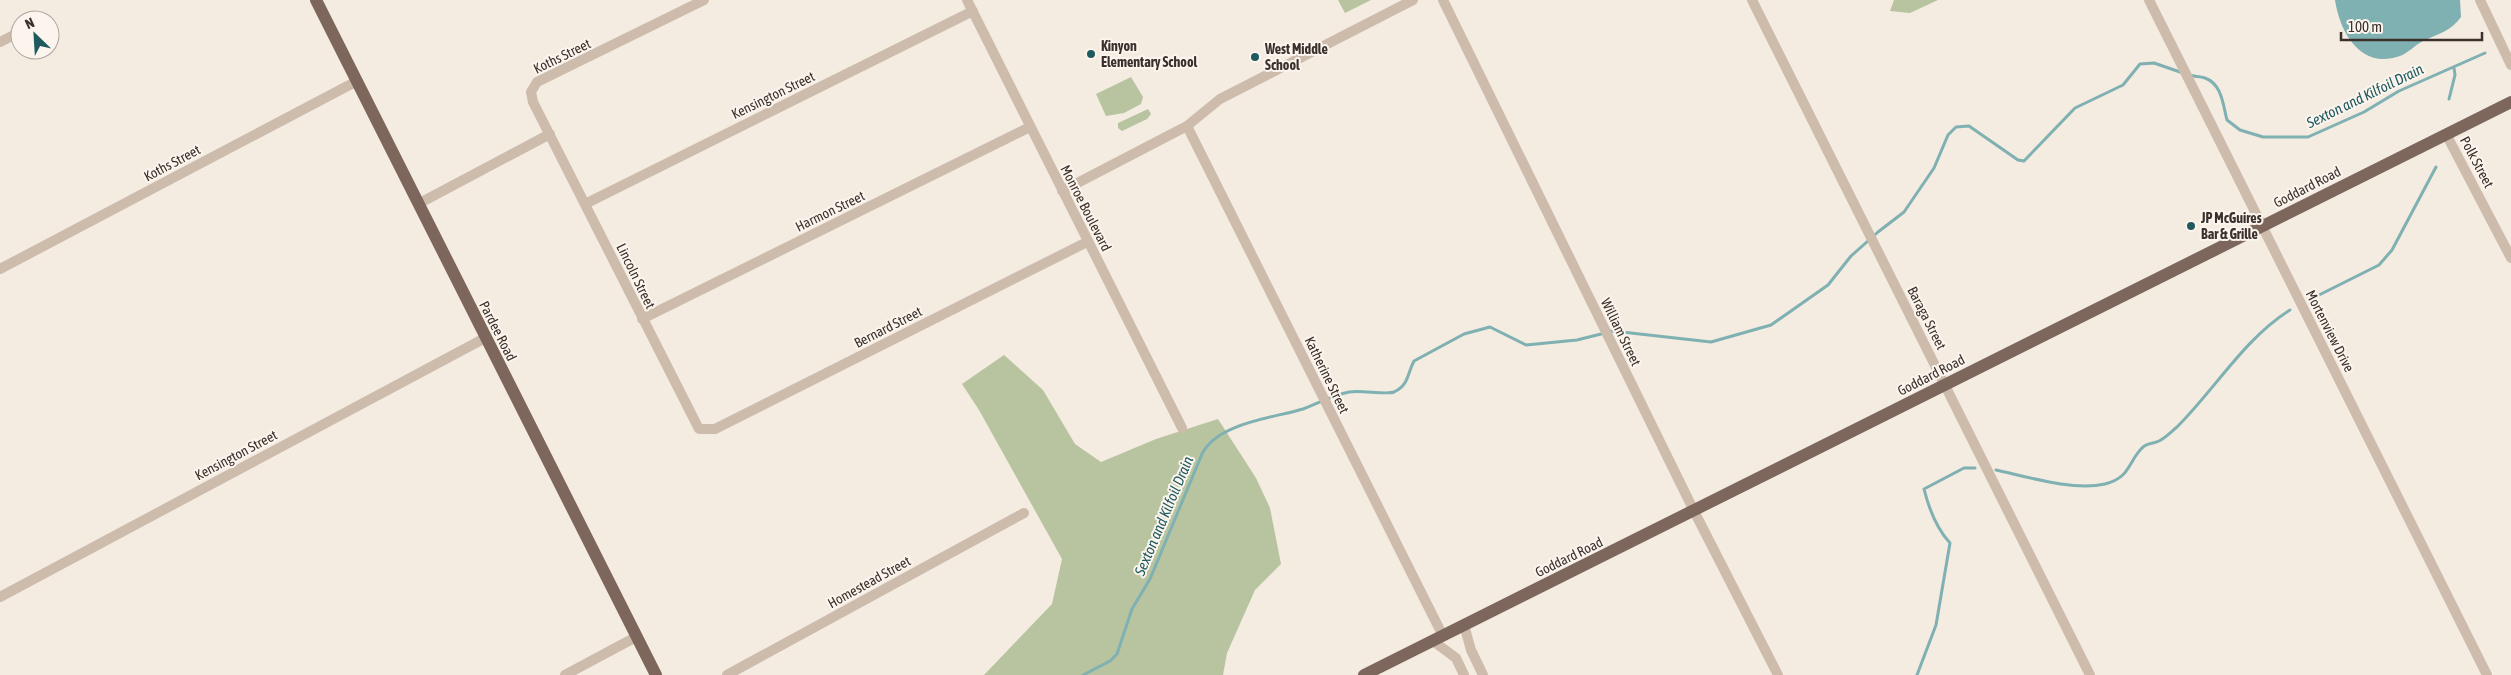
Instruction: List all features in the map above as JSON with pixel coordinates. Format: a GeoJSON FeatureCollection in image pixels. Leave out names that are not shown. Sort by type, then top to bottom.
{"type":"FeatureCollection","features":[{"type":"Feature","properties":{"kind":"main road","name":"Pardee Road"},"geometry":{"type":"LineString","coordinates":[[316,0],[656,675]]}},
{"type":"Feature","properties":{"kind":"main road","name":"Goddard Road"},"geometry":{"type":"LineString","coordinates":[[1364,675],[2511,102]]}},
{"type":"Feature","properties":{"kind":"street","name":"Koths Street"},"geometry":{"type":"LineString","coordinates":[[550,134],[531,98],[531,89],[537,82],[704,0]]}},
{"type":"Feature","properties":{"kind":"street","name":"Monroe Boulevard"},"geometry":{"type":"LineString","coordinates":[[967,0],[1182,428]]}},
{"type":"Feature","properties":{"kind":"street"},"geometry":{"type":"LineString","coordinates":[[1062,190],[1187,126],[1220,99],[1413,0]]}},
{"type":"Feature","properties":{"kind":"street","name":"William Street"},"geometry":{"type":"LineString","coordinates":[[1443,0],[1611,343],[1778,675]]}},
{"type":"Feature","properties":{"kind":"street","name":"Baraga Street"},"geometry":{"type":"LineString","coordinates":[[1752,0],[1946,384],[2090,675]]}},
{"type":"Feature","properties":{"kind":"street","name":"Mortenview Drive"},"geometry":{"type":"LineString","coordinates":[[2149,0],[2487,675]]}},
{"type":"Feature","properties":{"kind":"street"},"geometry":{"type":"LineString","coordinates":[[2480,0],[2511,65]]}},
{"type":"Feature","properties":{"kind":"street","name":"Kensington Street"},"geometry":{"type":"LineString","coordinates":[[585,204],[973,11]]}},
{"type":"Feature","properties":{"kind":"street","name":"Koths Street"},"geometry":{"type":"LineString","coordinates":[[0,269],[357,82]]}},
{"type":"Feature","properties":{"kind":"street","name":"Katherine Street"},"geometry":{"type":"LineString","coordinates":[[1187,126],[1320,389],[1438,638],[1456,658],[1464,675]]}},
{"type":"Feature","properties":{"kind":"street","name":"Harmon Street"},"geometry":{"type":"LineString","coordinates":[[642,319],[1030,127]]}},
{"type":"Feature","properties":{"kind":"street"},"geometry":{"type":"LineString","coordinates":[[418,204],[550,134]]}},
{"type":"Feature","properties":{"kind":"street","name":"Lincoln Street"},"geometry":{"type":"LineString","coordinates":[[550,134],[699,429]]}},
{"type":"Feature","properties":{"kind":"street","name":"Polk Street"},"geometry":{"type":"LineString","coordinates":[[2446,134],[2511,258]]}},
{"type":"Feature","properties":{"kind":"street","name":"Bernard Street"},"geometry":{"type":"LineString","coordinates":[[699,429],[715,429],[1087,242]]}},
{"type":"Feature","properties":{"kind":"street","name":"Kensington Street"},"geometry":{"type":"LineString","coordinates":[[0,597],[485,338]]}},
{"type":"Feature","properties":{"kind":"street","name":"Homestead Street"},"geometry":{"type":"LineString","coordinates":[[727,675],[1024,513]]}},
{"type":"Feature","properties":{"kind":"street"},"geometry":{"type":"LineString","coordinates":[[1464,625],[1471,650],[1483,675]]}},
{"type":"Feature","properties":{"kind":"street"},"geometry":{"type":"LineString","coordinates":[[565,675],[636,637]]}},
{"type":"Feature","properties":{"kind":"green space"},"geometry":{"type":"Polygon","coordinates":[[[1338,0],[1371,0],[1345,13],[1338,0]]]}},
{"type":"Feature","properties":{"kind":"green space"},"geometry":{"type":"Polygon","coordinates":[[[1894,0],[1938,0],[1910,13],[1890,11],[1894,0]]]}},
{"type":"Feature","properties":{"kind":"green space"},"geometry":{"type":"Polygon","coordinates":[[[1131,77],[1143,97],[1141,104],[1124,113],[1106,116],[1096,94],[1131,77]]]}},
{"type":"Feature","properties":{"kind":"green space"},"geometry":{"type":"Polygon","coordinates":[[[1148,109],[1151,114],[1147,119],[1122,131],[1118,128],[1118,123],[1148,109]]]}},
{"type":"Feature","properties":{"kind":"green space"},"geometry":{"type":"Polygon","coordinates":[[[1004,355],[1043,390],[1075,444],[1101,462],[1156,439],[1218,419],[1256,478],[1270,508],[1281,564],[1255,590],[1227,653],[1223,675],[984,675],[1052,604],[1062,559],[979,410],[962,384],[1004,355]]]}},
{"type":"Feature","properties":{"kind":"water"},"geometry":{"type":"Polygon","coordinates":[[[2335,0],[2460,0],[2461,17],[2449,29],[2420,43],[2403,55],[2386,59],[2374,58],[2355,46],[2347,36],[2335,0]]]}},
{"type":"Feature","properties":{"kind":"waterway","name":"Sexton and Kilfoil Drain"},"geometry":{"type":"LineString","coordinates":[[2189,75],[2205,78],[2215,85],[2221,96],[2227,120],[2240,130],[2263,137],[2308,137],[2364,112],[2399,91],[2485,53]]}},
{"type":"Feature","properties":{"kind":"waterway","name":"Sexton and Kilfoil Drain"},"geometry":{"type":"LineString","coordinates":[[1083,675],[1110,661],[1117,654],[1132,609],[1150,579],[1202,454],[1209,444],[1220,435],[1247,423],[1303,409],[1343,393],[1394,392],[1405,383],[1414,361],[1464,334],[1490,327],[1526,345],[1577,340],[1613,331],[1711,342],[1771,325],[1828,285],[1851,256],[1904,212],[1934,168],[1948,135],[1956,127],[1969,126],[2018,160],[2024,161],[2075,108],[2123,85],[2140,64],[2154,63],[2183,73]]}},
{"type":"Feature","properties":{"kind":"waterway"},"geometry":{"type":"LineString","coordinates":[[2449,99],[2455,75],[2454,68]]}},
{"type":"Feature","properties":{"kind":"waterway"},"geometry":{"type":"LineString","coordinates":[[2309,300],[2379,265],[2392,250],[2436,167]]}},
{"type":"Feature","properties":{"kind":"waterway"},"geometry":{"type":"LineString","coordinates":[[1996,470],[2079,486],[2105,484],[2119,478],[2128,469],[2137,453],[2144,446],[2161,440],[2177,427],[2244,349],[2258,335],[2290,310]]}},
{"type":"Feature","properties":{"kind":"waterway"},"geometry":{"type":"LineString","coordinates":[[1917,675],[1936,625],[1950,543],[1934,518],[1924,489],[1964,468],[1975,468]]}},
{"type":"Feature","properties":{"kind":"place","name":"Kinyon Elementary School"},"geometry":{"type":"Point","coordinates":[1091,54]}},
{"type":"Feature","properties":{"kind":"place","name":"West Middle School"},"geometry":{"type":"Point","coordinates":[1255,57]}},
{"type":"Feature","properties":{"kind":"place","name":"JP McGuires Bar & Grille"},"geometry":{"type":"Point","coordinates":[2191,226]}}]}
